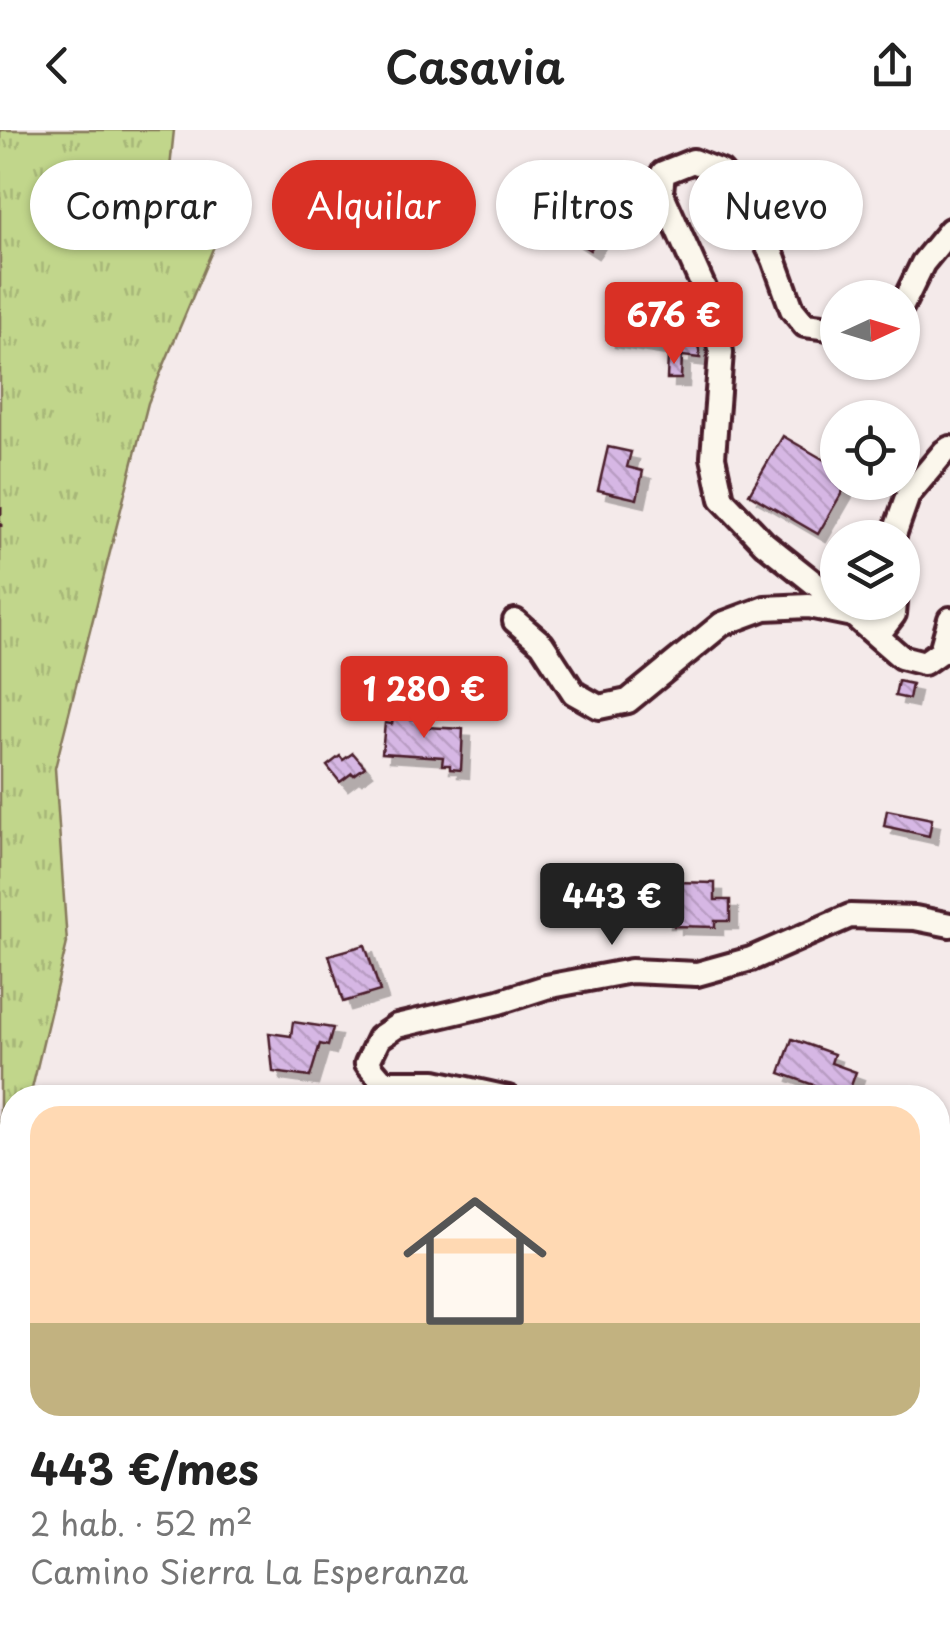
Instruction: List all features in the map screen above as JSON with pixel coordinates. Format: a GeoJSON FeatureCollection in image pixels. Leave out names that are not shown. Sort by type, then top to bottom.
{"type":"FeatureCollection","features":[{"type":"Feature","properties":{"kind":"street"},"geometry":{"type":"LineString","coordinates":[[820,326],[805,324],[792,309],[774,259],[744,200],[721,172],[693,161],[663,174],[662,192],[706,295],[721,352],[714,457],[722,499],[764,543],[820,588]]}},
{"type":"Feature","properties":{"kind":"street"},"geometry":{"type":"LineString","coordinates":[[915,280],[923,263],[950,230]]}},
{"type":"Feature","properties":{"kind":"street"},"geometry":{"type":"LineString","coordinates":[[899,520],[908,495],[950,448]]}},
{"type":"Feature","properties":{"kind":"street"},"geometry":{"type":"LineString","coordinates":[[515,621],[542,644],[574,693],[599,707],[628,701],[722,624],[765,608],[820,606]]}},
{"type":"Feature","properties":{"kind":"street"},"geometry":{"type":"LineString","coordinates":[[859,620],[900,656],[924,663],[941,651],[950,619]]}},
{"type":"Feature","properties":{"kind":"street"},"geometry":{"type":"LineString","coordinates":[[877,636],[889,620]]}},
{"type":"Feature","properties":{"kind":"street"},"geometry":{"type":"LineString","coordinates":[[378,1085],[367,1063],[378,1038],[397,1026],[546,987],[631,971],[697,974],[751,959],[850,916],[915,918],[950,925]]}},
{"type":"Feature","properties":{"kind":"street"},"geometry":{"type":"LineString","coordinates":[[414,1085],[448,1085]]}},
{"type":"Feature","properties":{"kind":"path"},"geometry":{"type":"LineString","coordinates":[[0,507],[0,527]]}},
{"type":"Feature","properties":{"kind":"green space"},"geometry":{"type":"Polygon","coordinates":[[[0,130],[174,130],[171,160],[30,160],[30,250],[212,250],[148,403],[55,768],[67,943],[33,1085],[0,1085],[0,130]]]}},
{"type":"Feature","properties":{"kind":"building"},"geometry":{"type":"Polygon","coordinates":[[[622,298],[667,304],[670,327],[666,330],[665,348],[607,339],[607,326],[620,326],[622,298]]]}},
{"type":"Feature","properties":{"kind":"building"},"geometry":{"type":"Polygon","coordinates":[[[683,328],[696,329],[700,358],[682,356],[683,328]]]}},
{"type":"Feature","properties":{"kind":"building"},"geometry":{"type":"Polygon","coordinates":[[[668,355],[682,356],[681,379],[667,379],[668,355]]]}},
{"type":"Feature","properties":{"kind":"building"},"geometry":{"type":"Polygon","coordinates":[[[783,436],[820,458],[820,500],[838,500],[826,520],[820,520],[818,534],[749,494],[783,436]]]}},
{"type":"Feature","properties":{"kind":"building"},"geometry":{"type":"Polygon","coordinates":[[[608,447],[631,452],[627,467],[643,471],[637,499],[598,490],[608,447]]]}},
{"type":"Feature","properties":{"kind":"building"},"geometry":{"type":"Polygon","coordinates":[[[898,681],[912,684],[909,699],[895,696],[898,681]]]}},
{"type":"Feature","properties":{"kind":"building"},"geometry":{"type":"Polygon","coordinates":[[[393,717],[427,720],[426,727],[463,729],[461,770],[442,765],[443,757],[382,753],[385,723],[392,724],[393,717]]]}},
{"type":"Feature","properties":{"kind":"building"},"geometry":{"type":"Polygon","coordinates":[[[353,753],[365,767],[340,782],[327,766],[340,756],[343,760],[353,753]]]}},
{"type":"Feature","properties":{"kind":"building"},"geometry":{"type":"Polygon","coordinates":[[[887,810],[932,819],[929,836],[884,826],[887,810]]]}},
{"type":"Feature","properties":{"kind":"building"},"geometry":{"type":"Polygon","coordinates":[[[674,882],[715,883],[715,900],[730,900],[730,921],[715,921],[715,927],[674,926],[674,920],[663,920],[664,904],[674,904],[674,882]]]}},
{"type":"Feature","properties":{"kind":"building"},"geometry":{"type":"Polygon","coordinates":[[[365,945],[380,991],[343,1002],[329,955],[365,945]]]}},
{"type":"Feature","properties":{"kind":"building"},"geometry":{"type":"Polygon","coordinates":[[[293,1022],[333,1028],[328,1046],[320,1044],[310,1077],[273,1072],[269,1033],[291,1036],[293,1022]]]}},
{"type":"Feature","properties":{"kind":"building"},"geometry":{"type":"Polygon","coordinates":[[[792,1039],[834,1054],[831,1063],[856,1072],[851,1085],[814,1085],[780,1073],[792,1039]]]}}]}
